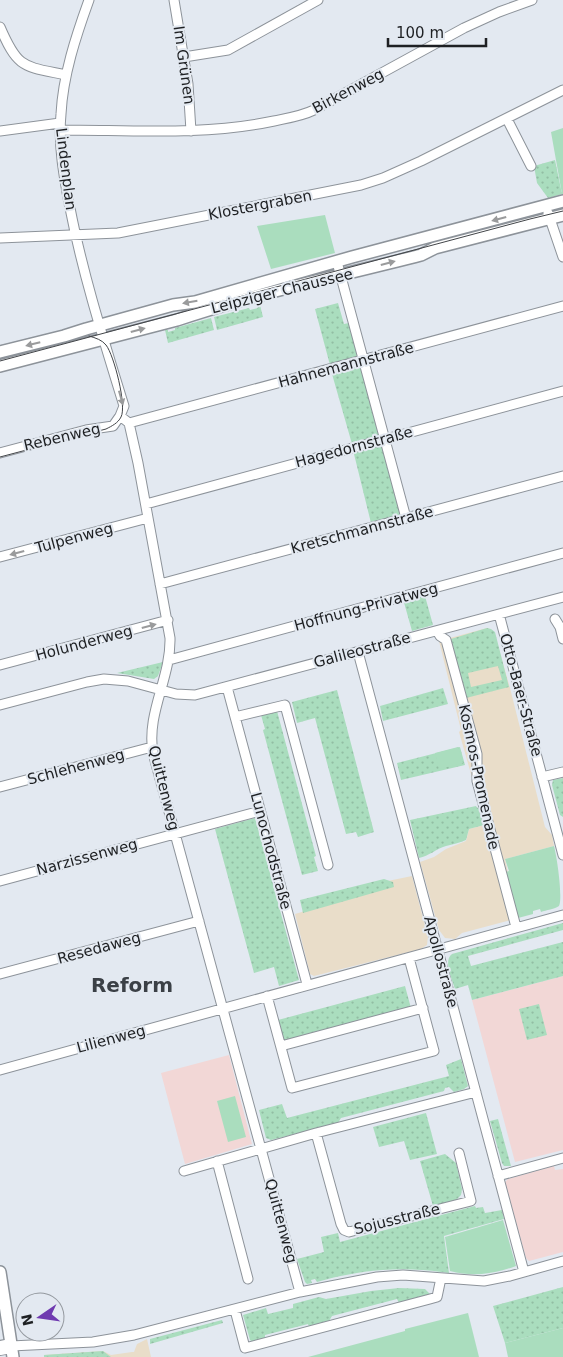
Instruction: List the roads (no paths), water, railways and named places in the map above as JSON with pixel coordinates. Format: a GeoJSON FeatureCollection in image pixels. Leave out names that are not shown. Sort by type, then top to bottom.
{"type":"FeatureCollection","features":[{"type":"Feature","properties":{"kind":"main road","name":"Leipziger Chaussee"},"geometry":{"type":"LineString","coordinates":[[0,352],[173,305],[195,302],[563,202]]}},
{"type":"Feature","properties":{"kind":"main road","name":"Leipziger Chaussee"},"geometry":{"type":"LineString","coordinates":[[0,366],[177,320],[259,296],[421,255],[435,248],[563,215]]}},
{"type":"Feature","properties":{"kind":"main road"},"geometry":{"type":"LineString","coordinates":[[0,1272],[8,1350]]}},
{"type":"Feature","properties":{"kind":"street","name":"Lindenplan"},"geometry":{"type":"LineString","coordinates":[[90,0],[76,38],[66,75],[60,126],[62,160],[76,235],[104,339]]}},
{"type":"Feature","properties":{"kind":"street","name":"Im Grünen"},"geometry":{"type":"LineString","coordinates":[[174,0],[189,93],[191,131]]}},
{"type":"Feature","properties":{"kind":"street"},"geometry":{"type":"LineString","coordinates":[[184,57],[228,50],[318,0]]}},
{"type":"Feature","properties":{"kind":"street","name":"Birkenweg"},"geometry":{"type":"LineString","coordinates":[[0,131],[60,126],[191,131],[235,128],[306,114],[464,28],[532,0]]}},
{"type":"Feature","properties":{"kind":"street"},"geometry":{"type":"LineString","coordinates":[[0,26],[13,53],[20,61],[36,68],[66,75]]}},
{"type":"Feature","properties":{"kind":"street","name":"Klostergraben"},"geometry":{"type":"LineString","coordinates":[[0,238],[122,232],[361,185],[412,166],[563,90]]}},
{"type":"Feature","properties":{"kind":"street"},"geometry":{"type":"LineString","coordinates":[[507,119],[531,166]]}},
{"type":"Feature","properties":{"kind":"street"},"geometry":{"type":"LineString","coordinates":[[546,206],[563,257]]}},
{"type":"Feature","properties":{"kind":"street"},"geometry":{"type":"LineString","coordinates":[[337,262],[406,518]]}},
{"type":"Feature","properties":{"kind":"street","name":"Hahnemannstraße"},"geometry":{"type":"LineString","coordinates":[[128,423],[563,306]]}},
{"type":"Feature","properties":{"kind":"street"},"geometry":{"type":"LineString","coordinates":[[104,339],[124,406],[120,416],[128,423]]}},
{"type":"Feature","properties":{"kind":"street","name":"Hagedornstraße"},"geometry":{"type":"LineString","coordinates":[[146,504],[563,391]]}},
{"type":"Feature","properties":{"kind":"street","name":"Rebenweg"},"geometry":{"type":"LineString","coordinates":[[0,453],[86,430],[113,426],[120,416]]}},
{"type":"Feature","properties":{"kind":"street","name":"Quittenweg"},"geometry":{"type":"LineString","coordinates":[[128,423],[146,504],[170,638],[169,660],[153,719],[152,747],[300,1292]]}},
{"type":"Feature","properties":{"kind":"street","name":"Kretschmannstraße"},"geometry":{"type":"LineString","coordinates":[[160,584],[563,476]]}},
{"type":"Feature","properties":{"kind":"street","name":"Tulpenweg"},"geometry":{"type":"LineString","coordinates":[[0,557],[148,518]]}},
{"type":"Feature","properties":{"kind":"street","name":"Hoffnung-Privatweg"},"geometry":{"type":"LineString","coordinates":[[169,660],[563,553]]}},
{"type":"Feature","properties":{"kind":"street","name":"Galileostraße"},"geometry":{"type":"LineString","coordinates":[[161,690],[190,695],[437,632],[563,597]]}},
{"type":"Feature","properties":{"kind":"street","name":"Otto-Baer-Straße"},"geometry":{"type":"LineString","coordinates":[[499,614],[542,777],[560,828],[563,855]]}},
{"type":"Feature","properties":{"kind":"street"},"geometry":{"type":"LineString","coordinates":[[555,619],[560,626],[563,639]]}},
{"type":"Feature","properties":{"kind":"street","name":"Holunderweg"},"geometry":{"type":"LineString","coordinates":[[0,665],[168,620]]}},
{"type":"Feature","properties":{"kind":"street","name":"Kosmos-Promenade"},"geometry":{"type":"LineString","coordinates":[[437,632],[447,641],[465,707],[477,754],[477,781],[516,927]]}},
{"type":"Feature","properties":{"kind":"street","name":"Apollostraße"},"geometry":{"type":"LineString","coordinates":[[358,652],[524,1272]]}},
{"type":"Feature","properties":{"kind":"street"},"geometry":{"type":"LineString","coordinates":[[0,706],[104,679],[128,681],[161,690]]}},
{"type":"Feature","properties":{"kind":"street","name":"Lunochodstraße"},"geometry":{"type":"LineString","coordinates":[[227,686],[307,984]]}},
{"type":"Feature","properties":{"kind":"street"},"geometry":{"type":"LineString","coordinates":[[235,717],[285,705],[328,864]]}},
{"type":"Feature","properties":{"kind":"street","name":"Schlehenweg"},"geometry":{"type":"LineString","coordinates":[[0,787],[152,747]]}},
{"type":"Feature","properties":{"kind":"street","name":"Otto-Baer-Straße"},"geometry":{"type":"LineString","coordinates":[[542,777],[563,772]]}},
{"type":"Feature","properties":{"kind":"street","name":"Narzissenweg"},"geometry":{"type":"LineString","coordinates":[[0,881],[260,811]]}},
{"type":"Feature","properties":{"kind":"street","name":"Lilienweg"},"geometry":{"type":"LineString","coordinates":[[0,1070],[563,915]]}},
{"type":"Feature","properties":{"kind":"street","name":"Resedaweg"},"geometry":{"type":"LineString","coordinates":[[0,974],[199,921]]}},
{"type":"Feature","properties":{"kind":"street"},"geometry":{"type":"LineString","coordinates":[[267,996],[292,1088],[416,1056],[434,1051],[409,958]]}},
{"type":"Feature","properties":{"kind":"street"},"geometry":{"type":"LineString","coordinates":[[281,1046],[423,1008]]}},
{"type":"Feature","properties":{"kind":"street"},"geometry":{"type":"LineString","coordinates":[[184,1171],[316,1133],[476,1092]]}},
{"type":"Feature","properties":{"kind":"street","name":"Sojusstraße"},"geometry":{"type":"LineString","coordinates":[[316,1133],[340,1220],[343,1228],[348,1232],[471,1201],[459,1153]]}},
{"type":"Feature","properties":{"kind":"street"},"geometry":{"type":"LineString","coordinates":[[498,1176],[563,1158]]}},
{"type":"Feature","properties":{"kind":"street"},"geometry":{"type":"LineString","coordinates":[[217,1161],[248,1279]]}},
{"type":"Feature","properties":{"kind":"street"},"geometry":{"type":"LineString","coordinates":[[8,1350],[104,1340],[148,1332],[300,1292],[350,1281],[404,1275],[484,1281],[563,1262]]}},
{"type":"Feature","properties":{"kind":"street"},"geometry":{"type":"LineString","coordinates":[[235,1310],[245,1348],[437,1297],[441,1278]]}},
{"type":"Feature","properties":{"kind":"tram line"},"geometry":{"type":"LineString","coordinates":[[0,361],[563,211]]}},
{"type":"Feature","properties":{"kind":"tram line"},"geometry":{"type":"LineString","coordinates":[[0,457],[106,429],[120,419],[122,411],[121,392],[113,359],[104,343],[99,339],[89,336]]}},
{"type":"Feature","properties":{"kind":"district","name":"Reform"},"geometry":{"type":"Point","coordinates":[132,985]}}]}
